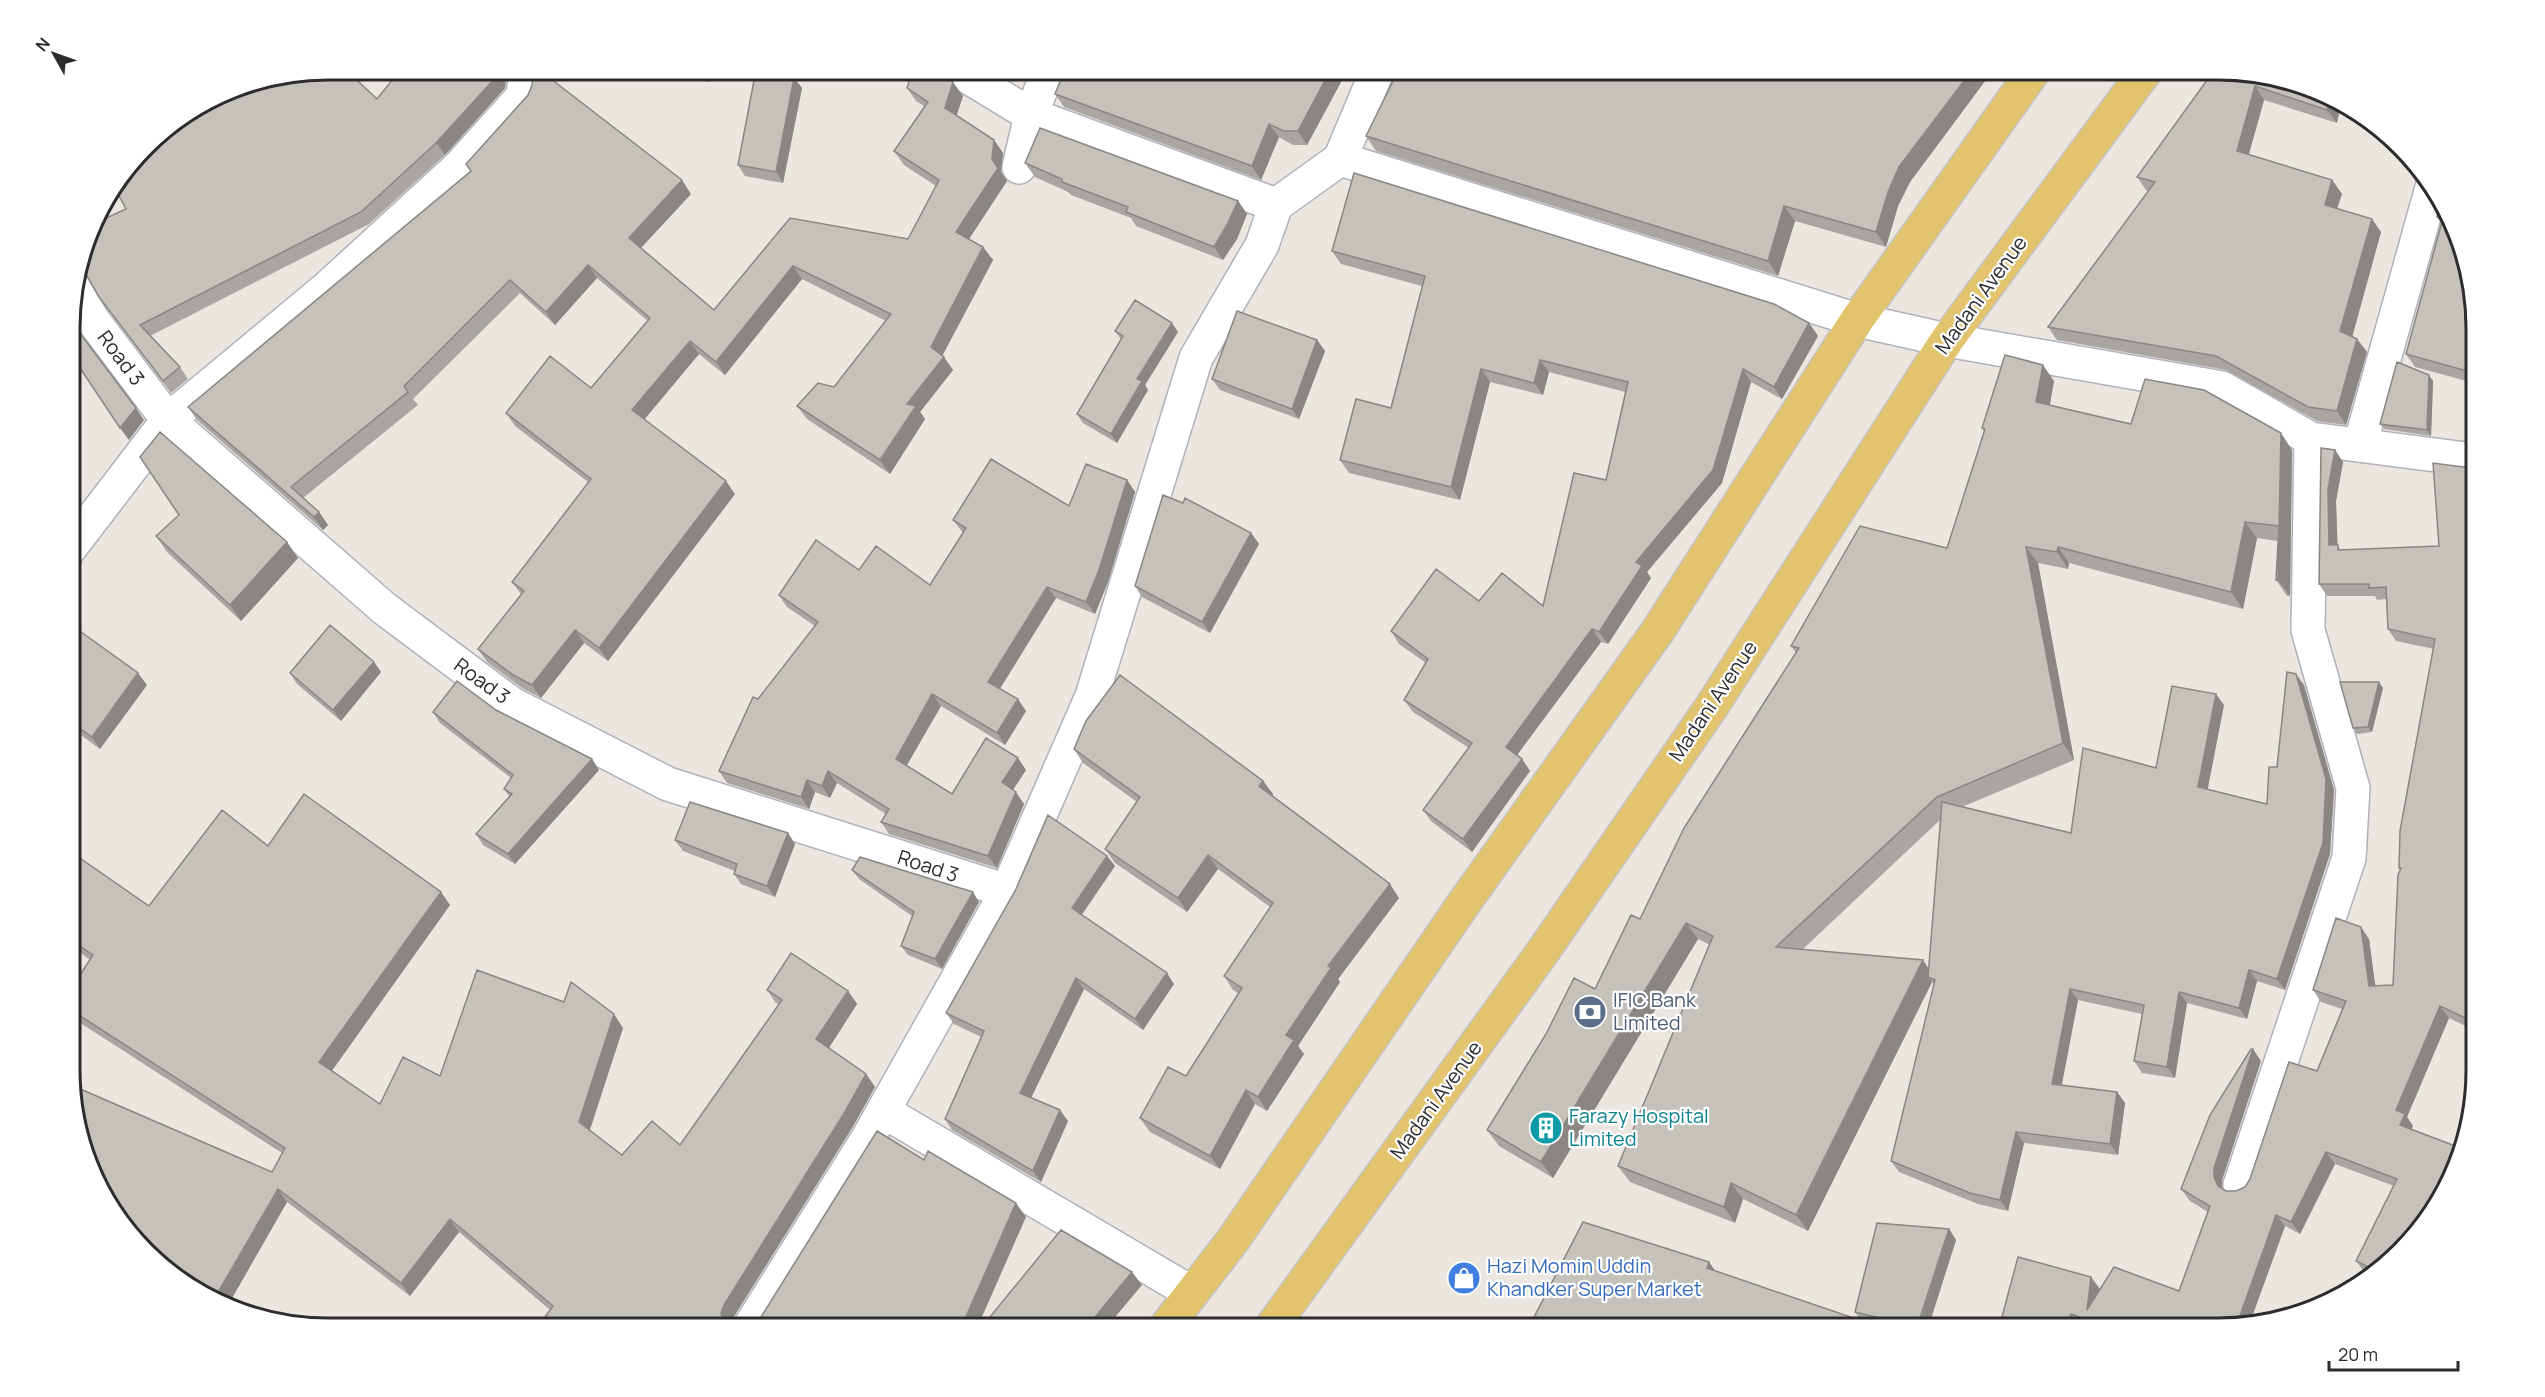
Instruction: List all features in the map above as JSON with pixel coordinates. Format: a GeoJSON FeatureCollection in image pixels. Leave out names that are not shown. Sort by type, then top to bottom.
{"type":"FeatureCollection","features":[{"type":"Feature","properties":{"kind":"main road"},"geometry":{"type":"LineString","coordinates":[[1173,1318],[1233,1240],[1464,903],[1657,632],[1857,320],[2027,80]]}},
{"type":"Feature","properties":{"kind":"main road","name":"Madani Avenue"},"geometry":{"type":"LineString","coordinates":[[1278,1318],[1544,950],[1712,706],[1947,340],[2139,80]]}},
{"type":"Feature","properties":{"kind":"street"},"geometry":{"type":"LineString","coordinates":[[80,535],[168,420],[327,288],[458,168],[523,96],[525,80]]}},
{"type":"Feature","properties":{"kind":"street"},"geometry":{"type":"LineString","coordinates":[[973,80],[1031,115],[1276,205]]}},
{"type":"Feature","properties":{"kind":"street"},"geometry":{"type":"LineString","coordinates":[[1019,167],[1031,115],[1045,80]]}},
{"type":"Feature","properties":{"kind":"street"},"geometry":{"type":"LineString","coordinates":[[755,1318],[883,1111],[1007,891],[1092,696],[1196,358],[1262,245],[1276,205],[1340,159],[1373,80]]}},
{"type":"Feature","properties":{"kind":"street"},"geometry":{"type":"LineString","coordinates":[[1340,159],[1857,320],[1947,340],[2222,388],[2311,440],[2466,459]]}},
{"type":"Feature","properties":{"kind":"street"},"geometry":{"type":"LineString","coordinates":[[2360,445],[2429,198]]}},
{"type":"Feature","properties":{"kind":"street","name":"Road 3"},"geometry":{"type":"LineString","coordinates":[[81,300],[92,319],[168,420],[385,609],[512,704],[668,784],[1007,891]]}},
{"type":"Feature","properties":{"kind":"street"},"geometry":{"type":"LineString","coordinates":[[2240,1185],[2349,858],[2353,788],[2308,630],[2311,440]]}},
{"type":"Feature","properties":{"kind":"street"},"geometry":{"type":"LineString","coordinates":[[883,1111],[1192,1293]]}},
{"type":"Feature","properties":{"kind":"building"},"geometry":{"type":"Polygon","coordinates":[[[311,80],[357,80],[377,99],[392,80],[493,80],[436,143],[361,212],[140,325],[180,367],[163,381],[99,297],[85,274],[98,232],[105,219],[126,209],[118,194],[152,152],[190,121],[232,98],[279,84],[311,80]]]}},
{"type":"Feature","properties":{"kind":"building"},"geometry":{"type":"Polygon","coordinates":[[[533,80],[552,80],[682,180],[629,238],[714,310],[790,218],[908,239],[939,180],[894,151],[928,102],[907,88],[910,80],[950,80],[953,82],[945,108],[994,140],[992,159],[998,168],[956,232],[983,247],[931,347],[944,357],[907,404],[916,406],[880,460],[797,406],[818,383],[834,387],[891,314],[793,266],[716,362],[690,341],[632,410],[726,481],[599,648],[575,630],[532,685],[513,675],[478,649],[524,591],[512,582],[591,479],[506,413],[550,356],[591,388],[650,318],[588,265],[546,312],[510,280],[404,386],[408,392],[291,487],[319,512],[314,517],[188,407],[471,171],[466,164],[528,95],[533,80]]]}},
{"type":"Feature","properties":{"kind":"building"},"geometry":{"type":"Polygon","coordinates":[[[754,80],[794,80],[776,172],[738,165],[754,80]]]}},
{"type":"Feature","properties":{"kind":"building"},"geometry":{"type":"Polygon","coordinates":[[[1061,80],[1325,80],[1298,131],[1284,131],[1269,124],[1252,166],[1055,94],[1061,80]]]}},
{"type":"Feature","properties":{"kind":"building"},"geometry":{"type":"Polygon","coordinates":[[[1394,80],[1965,80],[1899,167],[1888,192],[1876,232],[1784,206],[1768,261],[1366,136],[1394,80]]]}},
{"type":"Feature","properties":{"kind":"building"},"geometry":{"type":"Polygon","coordinates":[[[2207,80],[2234,80],[2266,84],[2313,98],[2328,105],[2327,110],[2255,86],[2237,151],[2332,180],[2325,205],[2372,219],[2340,331],[2357,339],[2337,411],[2308,407],[2216,356],[2048,327],[2155,182],[2137,177],[2207,80]]]}},
{"type":"Feature","properties":{"kind":"building"},"geometry":{"type":"Polygon","coordinates":[[[1040,128],[1238,201],[1214,247],[1126,212],[1128,207],[1062,182],[1062,179],[1025,163],[1040,128]]]}},
{"type":"Feature","properties":{"kind":"building"},"geometry":{"type":"Polygon","coordinates":[[[1354,173],[1774,304],[1809,323],[1774,387],[1743,369],[1713,470],[1636,562],[1642,566],[1599,632],[1592,629],[1506,747],[1522,759],[1463,839],[1423,810],[1472,743],[1404,700],[1428,659],[1391,631],[1436,569],[1479,601],[1502,573],[1543,606],[1574,473],[1606,480],[1628,382],[1540,360],[1534,383],[1481,369],[1451,487],[1340,460],[1356,399],[1391,408],[1425,276],[1332,251],[1354,173]]]}},
{"type":"Feature","properties":{"kind":"building"},"geometry":{"type":"Polygon","coordinates":[[[2442,222],[2461,279],[2466,327],[2466,371],[2406,354],[2442,222]]]}},
{"type":"Feature","properties":{"kind":"building"},"geometry":{"type":"Polygon","coordinates":[[[1135,300],[1172,323],[1137,379],[1142,381],[1111,434],[1077,414],[1123,336],[1115,331],[1135,300]]]}},
{"type":"Feature","properties":{"kind":"building"},"geometry":{"type":"Polygon","coordinates":[[[1237,311],[1317,340],[1292,409],[1212,379],[1237,311]]]}},
{"type":"Feature","properties":{"kind":"building"},"geometry":{"type":"Polygon","coordinates":[[[80,333],[136,408],[120,428],[80,368],[80,333]]]}},
{"type":"Feature","properties":{"kind":"building"},"geometry":{"type":"Polygon","coordinates":[[[2005,355],[2043,365],[2036,402],[2131,424],[2145,379],[2204,390],[2281,433],[2278,580],[2276,580],[2279,526],[2245,522],[2231,592],[2058,547],[2057,552],[2026,547],[2063,743],[1937,797],[1776,947],[1923,960],[1796,1215],[1731,1183],[1724,1207],[1618,1166],[1713,936],[1686,923],[1541,1162],[1487,1130],[1546,1034],[1574,978],[1595,989],[1631,915],[1640,919],[1684,828],[1799,648],[1791,646],[1860,526],[1947,548],[1985,429],[1982,428],[2005,355]]]}},
{"type":"Feature","properties":{"kind":"building"},"geometry":{"type":"Polygon","coordinates":[[[2397,362],[2429,375],[2427,430],[2380,424],[2397,362]]]}},
{"type":"Feature","properties":{"kind":"building"},"geometry":{"type":"Polygon","coordinates":[[[160,432],[287,542],[230,605],[156,536],[179,515],[140,457],[160,432]]]}},
{"type":"Feature","properties":{"kind":"building"},"geometry":{"type":"Polygon","coordinates":[[[2321,448],[2335,450],[2328,489],[2329,545],[2338,545],[2338,550],[2439,546],[2433,463],[2466,466],[2466,1018],[2440,1006],[2396,1110],[2405,1114],[2400,1125],[2453,1145],[2447,1165],[2432,1194],[2414,1221],[2393,1245],[2368,1267],[2356,1261],[2397,1179],[2326,1152],[2291,1222],[2276,1215],[2240,1316],[2082,1318],[2071,1314],[2070,1318],[2002,1318],[2018,1257],[2091,1277],[2087,1310],[2114,1267],[2179,1291],[2210,1206],[2181,1189],[2210,1115],[2251,1049],[2253,1049],[2214,1168],[2214,1177],[2218,1186],[2226,1191],[2236,1191],[2245,1187],[2250,1179],[2289,1062],[2317,1071],[2346,1001],[2313,990],[2336,918],[2361,927],[2369,986],[2393,985],[2398,875],[2401,868],[2399,868],[2400,831],[2435,639],[2388,629],[2386,587],[2369,588],[2369,584],[2319,584],[2321,448]]]}},
{"type":"Feature","properties":{"kind":"building"},"geometry":{"type":"Polygon","coordinates":[[[991,459],[1069,506],[1086,464],[1127,480],[1099,570],[1086,602],[1047,587],[988,682],[1018,699],[997,733],[932,694],[896,759],[952,794],[986,738],[1018,758],[1002,782],[1016,792],[988,856],[881,822],[889,809],[828,771],[822,786],[807,780],[801,797],[719,771],[753,697],[758,699],[818,622],[779,595],[816,540],[859,570],[876,546],[930,585],[966,528],[953,520],[991,459]]]}},
{"type":"Feature","properties":{"kind":"building"},"geometry":{"type":"Polygon","coordinates":[[[1163,495],[1183,503],[1185,498],[1251,533],[1202,622],[1135,586],[1163,495]]]}},
{"type":"Feature","properties":{"kind":"building"},"geometry":{"type":"Polygon","coordinates":[[[330,625],[374,662],[333,710],[290,673],[330,625]]]}},
{"type":"Feature","properties":{"kind":"building"},"geometry":{"type":"Polygon","coordinates":[[[80,631],[138,673],[92,737],[80,728],[80,631]]]}},
{"type":"Feature","properties":{"kind":"building"},"geometry":{"type":"Polygon","coordinates":[[[2287,672],[2296,674],[2326,779],[2323,843],[2277,979],[2249,970],[2239,1008],[2179,992],[2167,1067],[2134,1061],[2144,1005],[2070,989],[2052,1084],[2117,1092],[2110,1144],[2016,1132],[2000,1200],[1970,1193],[1891,1161],[1935,980],[1928,977],[1942,802],[2071,833],[2083,748],[2156,768],[2172,686],[2216,694],[2198,787],[2267,804],[2269,767],[2277,767],[2287,672]]]}},
{"type":"Feature","properties":{"kind":"building"},"geometry":{"type":"Polygon","coordinates":[[[1120,675],[1263,781],[1259,786],[1390,884],[1328,966],[1331,968],[1286,1035],[1294,1040],[1258,1097],[1246,1090],[1210,1156],[1140,1118],[1168,1067],[1186,1076],[1242,988],[1224,976],[1273,903],[1208,855],[1178,898],[1105,849],[1140,797],[1074,749],[1086,721],[1120,675]]]}},
{"type":"Feature","properties":{"kind":"building"},"geometry":{"type":"Polygon","coordinates":[[[457,681],[496,710],[592,759],[508,854],[476,834],[512,794],[504,789],[513,775],[433,712],[457,681]]]}},
{"type":"Feature","properties":{"kind":"building"},"geometry":{"type":"Polygon","coordinates":[[[2340,682],[2379,682],[2368,727],[2353,728],[2340,682]]]}},
{"type":"Feature","properties":{"kind":"building"},"geometry":{"type":"Polygon","coordinates":[[[304,794],[441,892],[319,1062],[380,1104],[403,1057],[440,1076],[477,970],[564,1002],[571,982],[614,1014],[579,1122],[622,1155],[652,1121],[680,1145],[782,1000],[767,990],[791,953],[848,991],[816,1039],[866,1074],[843,1115],[724,1305],[722,1318],[544,1318],[553,1306],[450,1219],[401,1283],[278,1189],[218,1292],[190,1276],[152,1245],[121,1207],[98,1165],[84,1118],[80,1089],[272,1172],[285,1148],[80,1016],[80,975],[93,955],[80,946],[80,858],[149,906],[222,810],[268,846],[304,794]]]}},
{"type":"Feature","properties":{"kind":"building"},"geometry":{"type":"Polygon","coordinates":[[[690,802],[788,833],[767,886],[734,874],[737,864],[675,840],[690,802]]]}},
{"type":"Feature","properties":{"kind":"building"},"geometry":{"type":"Polygon","coordinates":[[[1048,815],[1107,856],[1072,908],[1167,973],[1135,1019],[1076,978],[1020,1093],[1060,1110],[1033,1171],[945,1119],[984,1031],[946,1013],[1016,889],[1048,815]]]}},
{"type":"Feature","properties":{"kind":"building"},"geometry":{"type":"Polygon","coordinates":[[[860,857],[973,892],[935,959],[901,946],[914,912],[852,870],[860,857]]]}},
{"type":"Feature","properties":{"kind":"building"},"geometry":{"type":"Polygon","coordinates":[[[877,1131],[924,1160],[928,1151],[1016,1203],[965,1318],[760,1318],[877,1131]]]}},
{"type":"Feature","properties":{"kind":"building"},"geometry":{"type":"Polygon","coordinates":[[[1583,1222],[1709,1262],[1707,1268],[1853,1318],[1534,1318],[1583,1222]]]}},
{"type":"Feature","properties":{"kind":"building"},"geometry":{"type":"Polygon","coordinates":[[[1877,1223],[1949,1229],[1920,1318],[1880,1318],[1855,1312],[1877,1223]]]}},
{"type":"Feature","properties":{"kind":"building"},"geometry":{"type":"Polygon","coordinates":[[[1061,1230],[1132,1272],[1094,1318],[989,1318],[1061,1230]]]}},
{"type":"Feature","properties":{"kind":"place","name":"IFIC Bank Limited"},"geometry":{"type":"Point","coordinates":[1590,1012]}},
{"type":"Feature","properties":{"kind":"place","name":"Farazy Hospital Limited"},"geometry":{"type":"Point","coordinates":[1546,1128]}},
{"type":"Feature","properties":{"kind":"place","name":"Hazi Momin Uddin Khandker Super Market"},"geometry":{"type":"Point","coordinates":[1464,1278]}}]}
